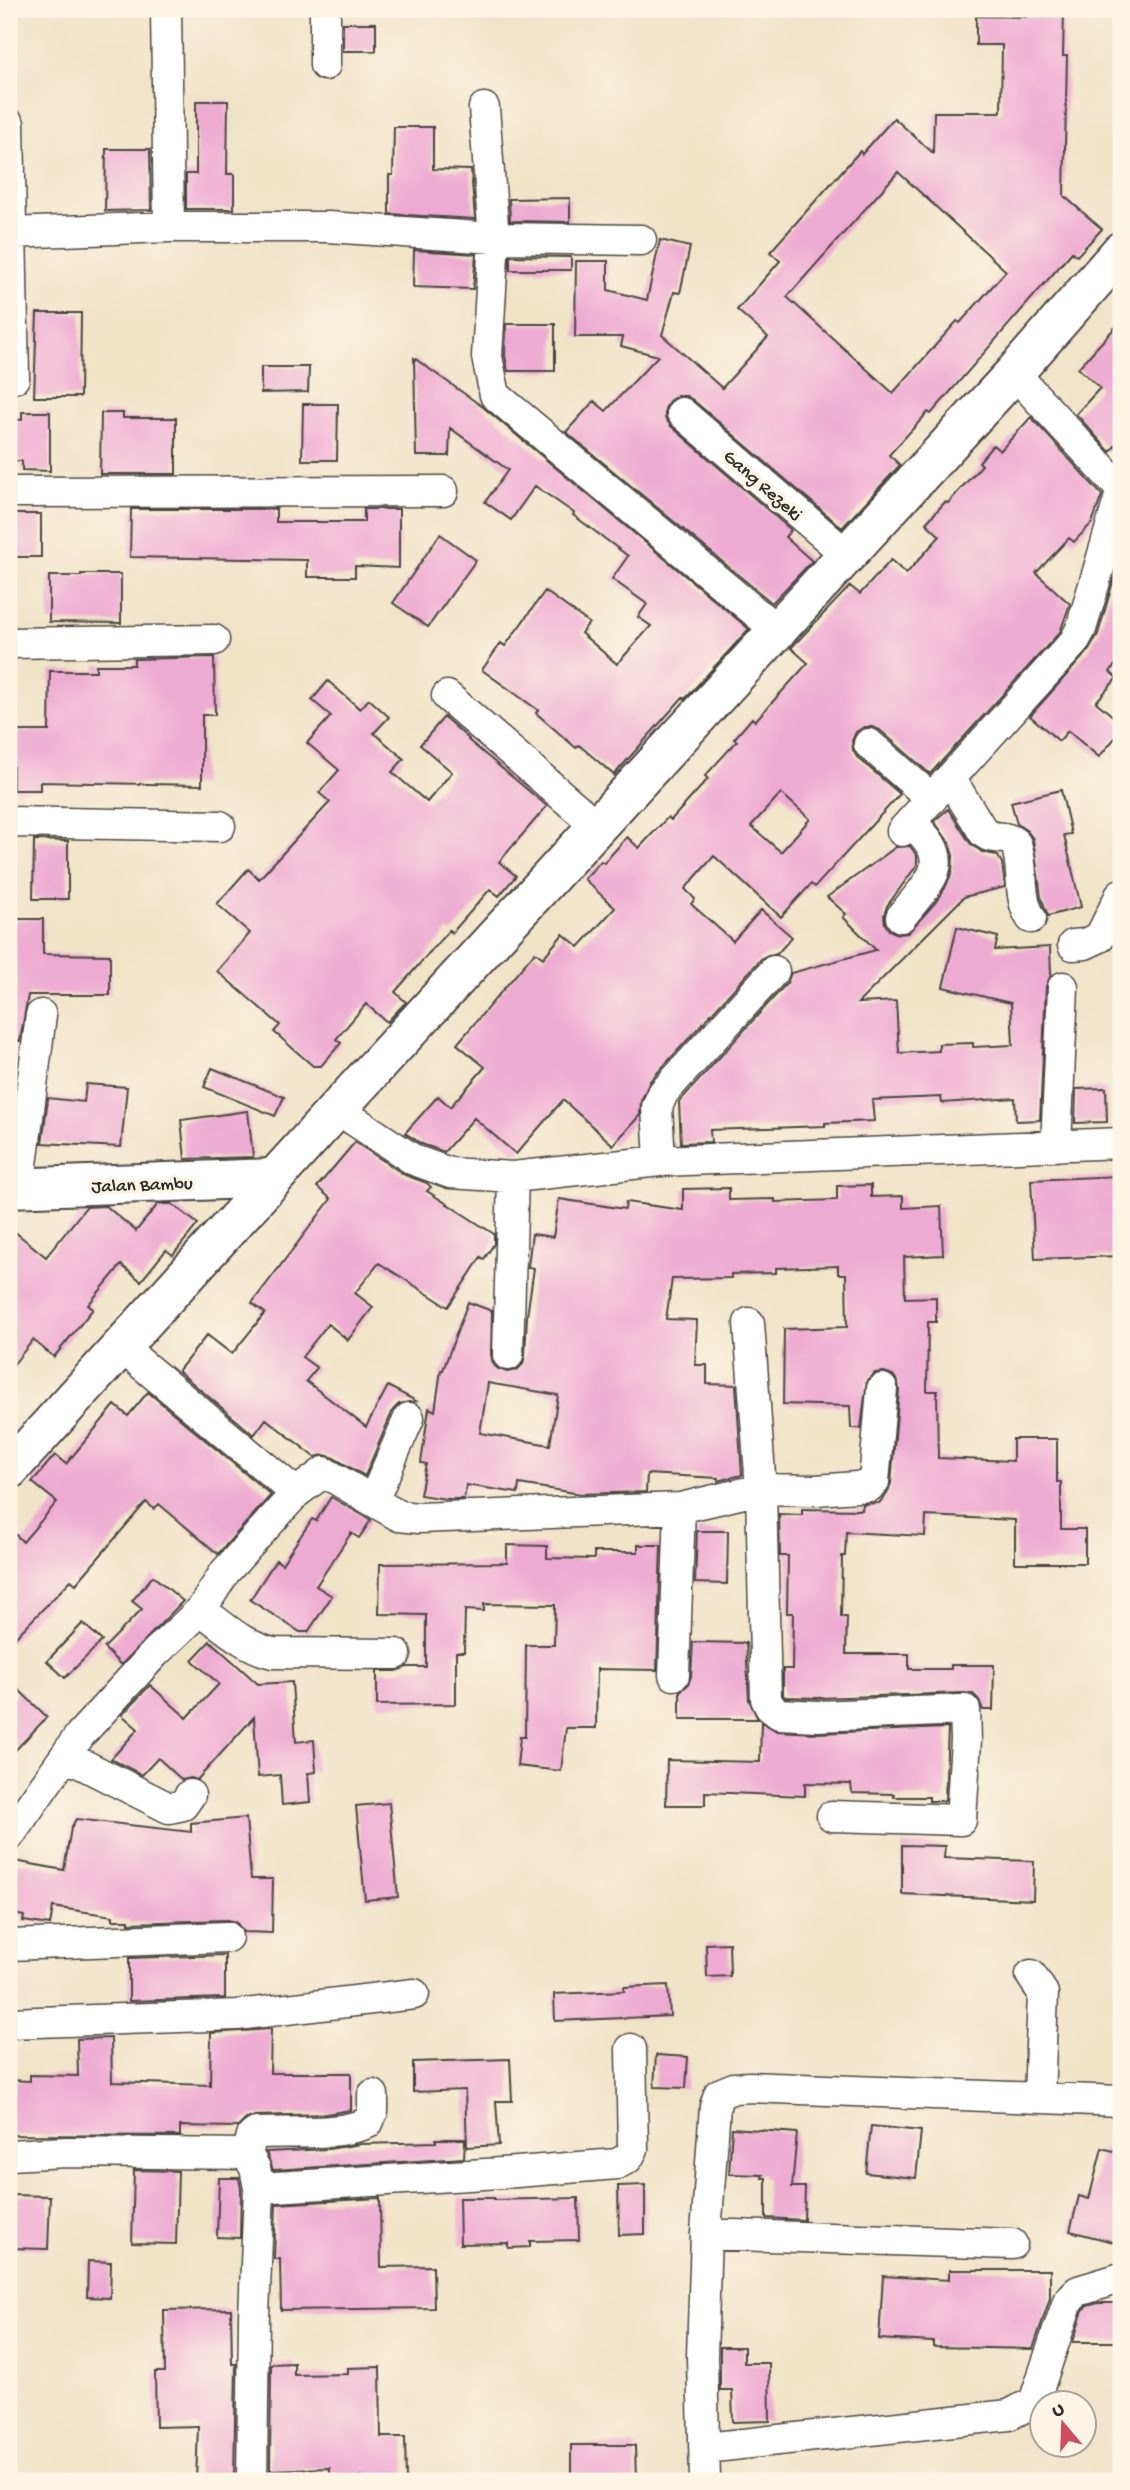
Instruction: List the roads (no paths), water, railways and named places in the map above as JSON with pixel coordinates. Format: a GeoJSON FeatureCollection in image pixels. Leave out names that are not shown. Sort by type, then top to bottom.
{"type":"FeatureCollection","features":[{"type":"Feature","properties":{"kind":"main road"},"geometry":{"type":"LineString","coordinates":[[9,1470],[1014,373],[1121,251]]}},
{"type":"Feature","properties":{"kind":"main road","name":"Jalan Bambu"},"geometry":{"type":"LineString","coordinates":[[14,1188],[274,1178]]}},
{"type":"Feature","properties":{"kind":"street"},"geometry":{"type":"LineString","coordinates":[[166,9],[169,227]]}},
{"type":"Feature","properties":{"kind":"street"},"geometry":{"type":"LineString","coordinates":[[325,9],[325,65]]}},
{"type":"Feature","properties":{"kind":"street"},"geometry":{"type":"LineString","coordinates":[[484,108],[494,238],[487,357],[495,395],[778,631]]}},
{"type":"Feature","properties":{"kind":"street"},"geometry":{"type":"LineString","coordinates":[[9,124],[9,233],[14,378]]}},
{"type":"Feature","properties":{"kind":"street"},"geometry":{"type":"LineString","coordinates":[[9,233],[169,227],[328,227],[494,238],[641,240]]}},
{"type":"Feature","properties":{"kind":"street"},"geometry":{"type":"LineString","coordinates":[[901,917],[934,877],[937,864],[927,839],[906,827],[1074,642],[1081,629],[1121,491],[1014,373]]}},
{"type":"Feature","properties":{"kind":"street","name":"Gang Rezeki"},"geometry":{"type":"LineString","coordinates":[[682,413],[847,555]]}},
{"type":"Feature","properties":{"kind":"street"},"geometry":{"type":"LineString","coordinates":[[9,492],[443,491]]}},
{"type":"Feature","properties":{"kind":"street"},"geometry":{"type":"LineString","coordinates":[[9,643],[214,640]]}},
{"type":"Feature","properties":{"kind":"street"},"geometry":{"type":"LineString","coordinates":[[447,696],[597,826]]}},
{"type":"Feature","properties":{"kind":"street"},"geometry":{"type":"LineString","coordinates":[[869,744],[941,789],[984,833],[992,837],[1008,838],[1016,844],[1023,874],[1023,900],[1031,918]]}},
{"type":"Feature","properties":{"kind":"street"},"geometry":{"type":"LineString","coordinates":[[9,822],[220,826]]}},
{"type":"Feature","properties":{"kind":"street"},"geometry":{"type":"LineString","coordinates":[[1073,945],[1085,944],[1100,937],[1121,894]]}},
{"type":"Feature","properties":{"kind":"street"},"geometry":{"type":"LineString","coordinates":[[660,1161],[657,1107],[663,1093],[774,971]]}},
{"type":"Feature","properties":{"kind":"street"},"geometry":{"type":"LineString","coordinates":[[1056,1146],[1063,987]]}},
{"type":"Feature","properties":{"kind":"street"},"geometry":{"type":"LineString","coordinates":[[14,1188],[41,1015]]}},
{"type":"Feature","properties":{"kind":"street"},"geometry":{"type":"LineString","coordinates":[[337,1109],[414,1160],[450,1173],[513,1177],[660,1161],[1121,1143]]}},
{"type":"Feature","properties":{"kind":"street"},"geometry":{"type":"LineString","coordinates":[[508,1355],[513,1177]]}},
{"type":"Feature","properties":{"kind":"street"},"geometry":{"type":"LineString","coordinates":[[749,1323],[761,1489],[766,1699],[770,1707],[779,1714],[817,1716],[965,1710],[961,1820],[832,1816]]}},
{"type":"Feature","properties":{"kind":"street"},"geometry":{"type":"LineString","coordinates":[[120,1346],[296,1493]]}},
{"type":"Feature","properties":{"kind":"street"},"geometry":{"type":"LineString","coordinates":[[9,1836],[80,1735],[155,1653],[201,1610],[225,1573],[296,1493],[324,1472],[399,1516],[408,1518],[680,1508],[761,1489],[816,1490],[870,1486],[874,1482],[881,1389]]}},
{"type":"Feature","properties":{"kind":"street"},"geometry":{"type":"LineString","coordinates":[[373,1501],[410,1418]]}},
{"type":"Feature","properties":{"kind":"street"},"geometry":{"type":"LineString","coordinates":[[674,1675],[680,1508]]}},
{"type":"Feature","properties":{"kind":"street"},"geometry":{"type":"LineString","coordinates":[[201,1610],[261,1651],[396,1654]]}},
{"type":"Feature","properties":{"kind":"street"},"geometry":{"type":"LineString","coordinates":[[66,1756],[169,1808],[183,1805],[190,1795]]}},
{"type":"Feature","properties":{"kind":"street"},"geometry":{"type":"LineString","coordinates":[[9,1945],[227,1937]]}},
{"type":"Feature","properties":{"kind":"street"},"geometry":{"type":"LineString","coordinates":[[1031,1975],[1043,1993],[1039,2098]]}},
{"type":"Feature","properties":{"kind":"street"},"geometry":{"type":"LineString","coordinates":[[9,2023],[237,2015],[414,1994]]}},
{"type":"Feature","properties":{"kind":"street"},"geometry":{"type":"LineString","coordinates":[[259,2188],[617,2164],[628,2158],[633,2149],[631,2049]]}},
{"type":"Feature","properties":{"kind":"street"},"geometry":{"type":"LineString","coordinates":[[705,2481],[702,2357],[706,2234],[715,2106],[719,2094],[734,2088],[749,2087],[1121,2101]]}},
{"type":"Feature","properties":{"kind":"street"},"geometry":{"type":"LineString","coordinates":[[253,2481],[254,2316],[259,2188],[255,2168],[247,2154],[252,2136],[256,2133],[314,2132],[357,2127],[368,2123],[373,2111],[373,2095]]}},
{"type":"Feature","properties":{"kind":"street"},"geometry":{"type":"LineString","coordinates":[[9,2155],[66,2152],[247,2154]]}},
{"type":"Feature","properties":{"kind":"street"},"geometry":{"type":"LineString","coordinates":[[706,2234],[1012,2244]]}},
{"type":"Feature","properties":{"kind":"street"},"geometry":{"type":"LineString","coordinates":[[705,2448],[1009,2415],[1034,2402],[1068,2301],[1078,2291],[1121,2278]]}}]}
